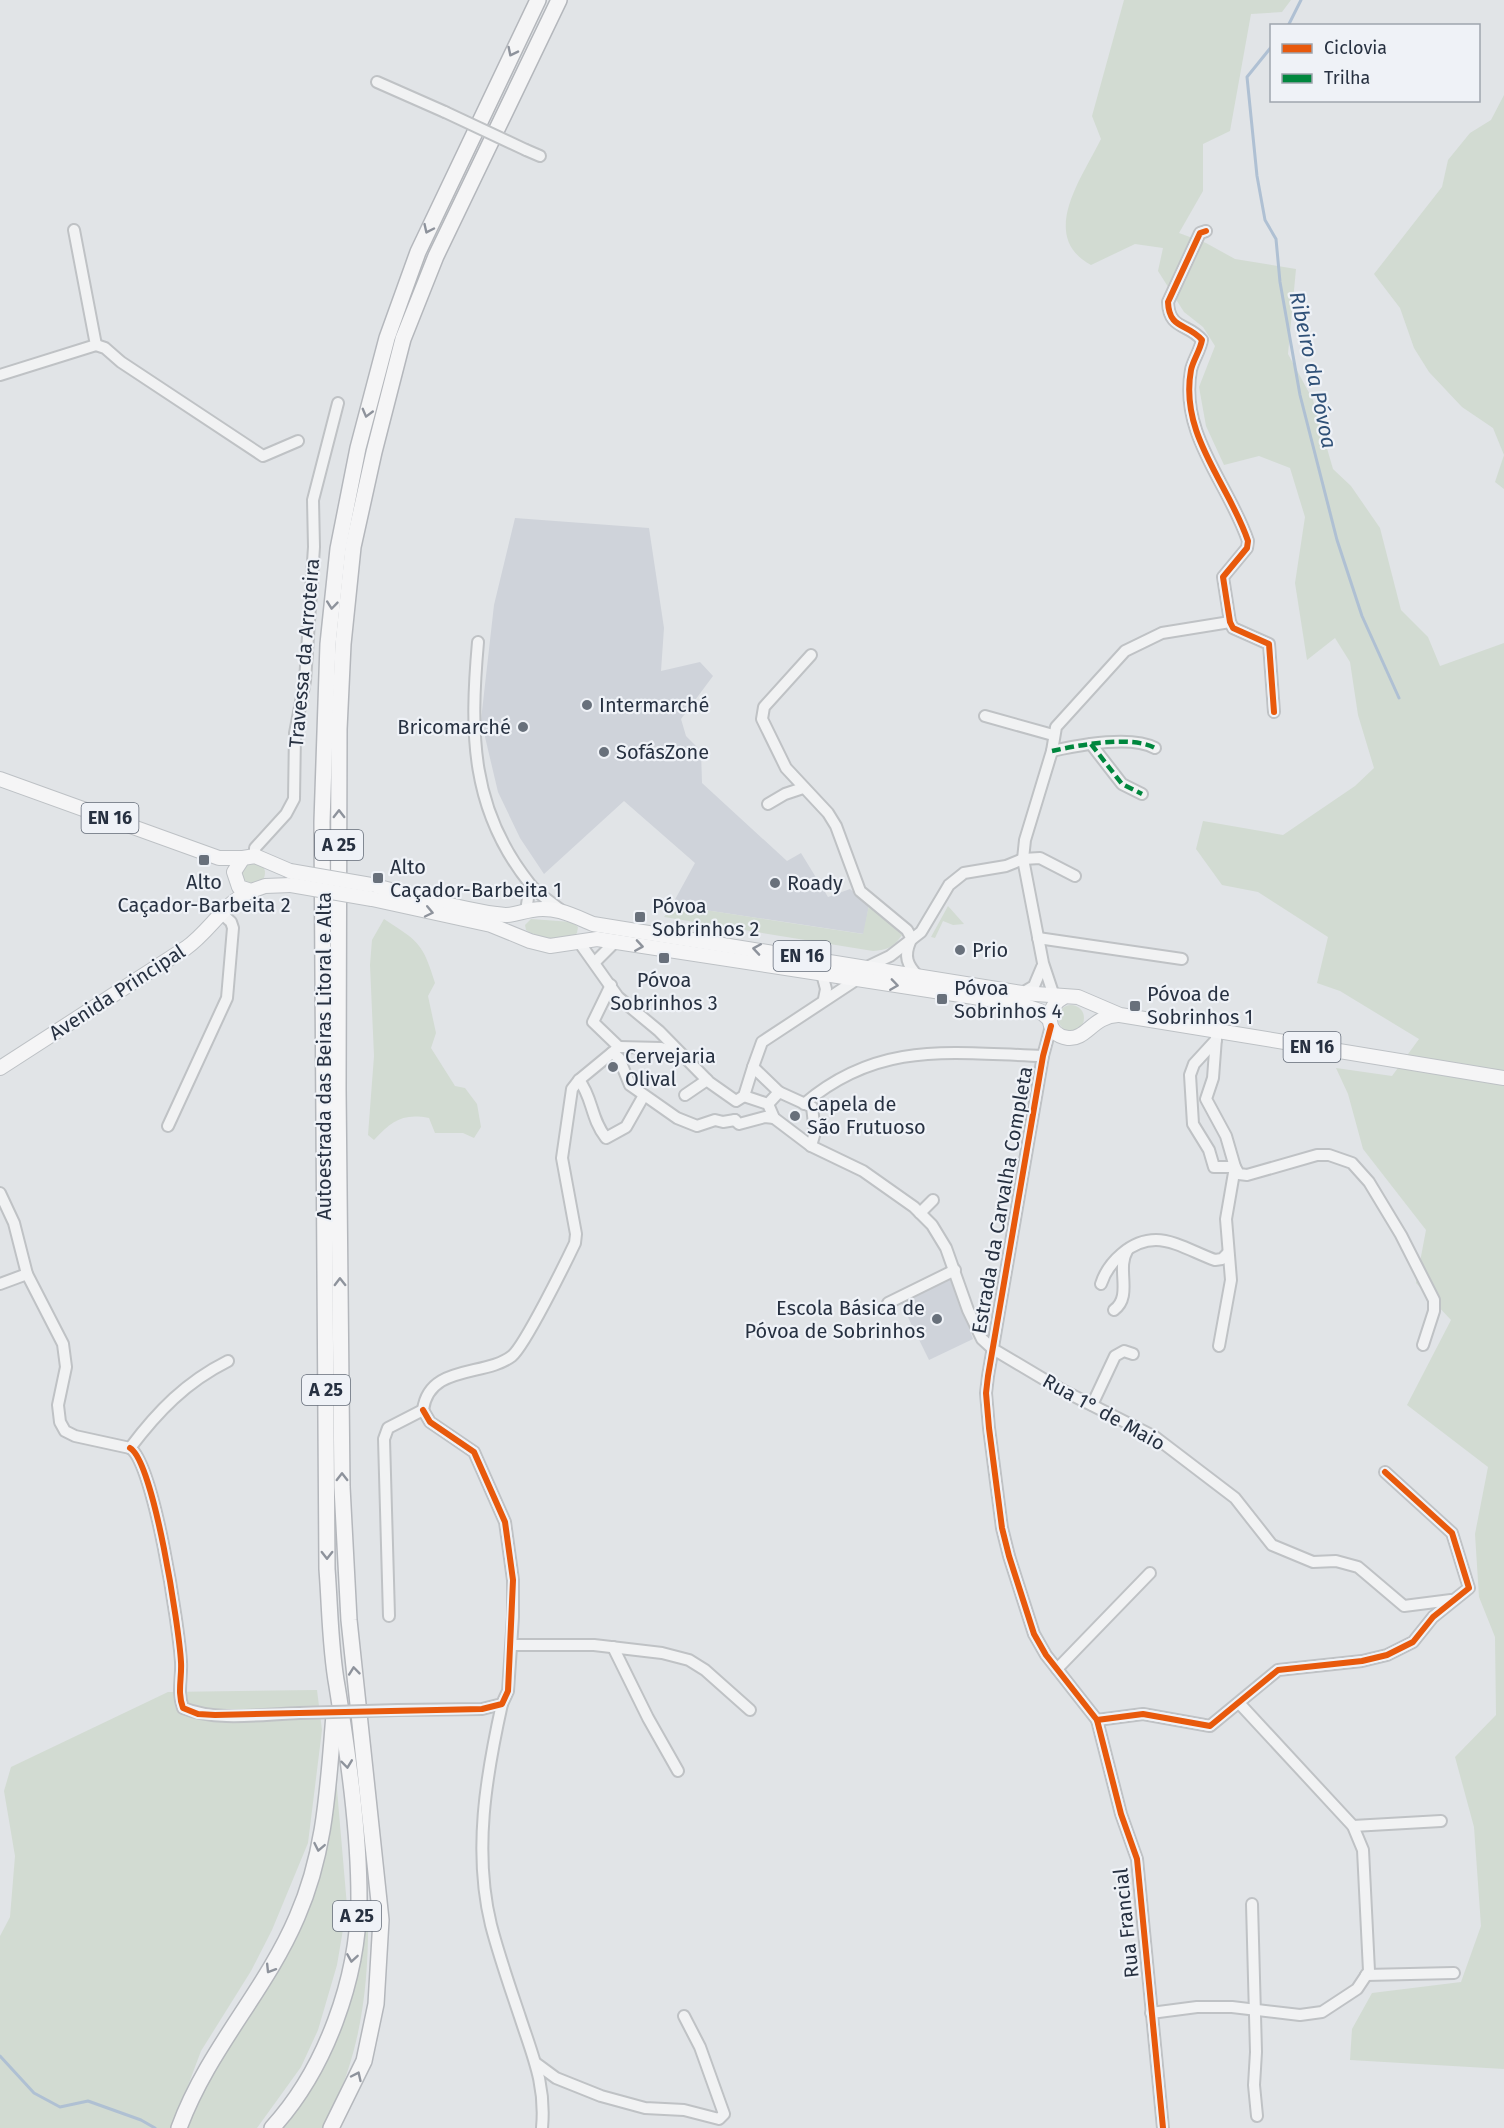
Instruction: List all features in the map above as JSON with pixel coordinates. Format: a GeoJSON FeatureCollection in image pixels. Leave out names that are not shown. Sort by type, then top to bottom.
{"type":"FeatureCollection","features":[{"type":"Feature","properties":{"kind":"highway","name":"Autoestrada das Beiras Litoral e Alta"},"geometry":{"type":"LineString","coordinates":[[272,2128],[300,2091],[320,2056],[334,2021],[352,1961],[359,1900],[353,1815],[336,1685],[327,1569],[322,822],[328,644],[338,549],[360,437],[387,338],[417,252],[538,0]]}},
{"type":"Feature","properties":{"kind":"highway","name":"Autoestrada das Beiras Litoral e Alta"},"geometry":{"type":"LineString","coordinates":[[331,2128],[364,2061],[376,2004],[381,1920],[349,1620],[342,1487],[338,1043],[339,729],[343,644],[356,537],[374,452],[403,339],[436,256],[559,0]]}},
{"type":"Feature","properties":{"kind":"highway"},"geometry":{"type":"LineString","coordinates":[[179,2128],[190,2100],[218,2046],[272,1965],[297,1917],[315,1868],[327,1812],[336,1685]]}},
{"type":"Feature","properties":{"kind":"main road","name":"EN 16"},"geometry":{"type":"LineString","coordinates":[[0,779],[219,858],[254,858],[290,878],[491,925],[530,941],[550,946],[572,945],[580,941],[615,942],[1019,1004],[1040,1011],[1060,1036],[1067,1038],[1080,1036],[1103,1017],[1120,1015]]}},
{"type":"Feature","properties":{"kind":"main road","name":"EN 16"},"geometry":{"type":"LineString","coordinates":[[219,858],[235,875],[239,887],[251,891],[290,878],[371,885],[495,914],[562,911],[573,913],[592,924],[1022,993],[1071,996],[1120,1015],[1216,1036],[1504,1078]]}},
{"type":"Feature","properties":{"kind":"main road"},"geometry":{"type":"LineString","coordinates":[[235,875],[254,858],[270,876],[265,886]]}},
{"type":"Feature","properties":{"kind":"main road","name":"Avenida Principal"},"geometry":{"type":"LineString","coordinates":[[0,1068],[204,935],[224,911],[233,894],[235,875]]}},
{"type":"Feature","properties":{"kind":"main road","name":"Avenida Principal"},"geometry":{"type":"LineString","coordinates":[[224,911],[251,891]]}},
{"type":"Feature","properties":{"kind":"main road"},"geometry":{"type":"LineString","coordinates":[[521,936],[518,925],[524,913]]}},
{"type":"Feature","properties":{"kind":"main road"},"geometry":{"type":"LineString","coordinates":[[580,941],[586,930],[582,919]]}},
{"type":"Feature","properties":{"kind":"main road"},"geometry":{"type":"LineString","coordinates":[[1050,1023],[1052,1006],[1059,996]]}},
{"type":"Feature","properties":{"kind":"main road"},"geometry":{"type":"LineString","coordinates":[[1084,1001],[1091,1013],[1090,1026]]}},
{"type":"Feature","properties":{"kind":"street"},"geometry":{"type":"LineString","coordinates":[[377,82],[540,156]]}},
{"type":"Feature","properties":{"kind":"street"},"geometry":{"type":"LineString","coordinates":[[74,230],[96,345]]}},
{"type":"Feature","properties":{"kind":"street"},"geometry":{"type":"LineString","coordinates":[[1206,231],[1200,233],[1168,302],[1168,309],[1172,320],[1202,340],[1191,370],[1189,386],[1194,420],[1208,461],[1248,541],[1247,548],[1223,577],[1230,622],[1233,628],[1269,644],[1274,712]]}},
{"type":"Feature","properties":{"kind":"street"},"geometry":{"type":"LineString","coordinates":[[0,375],[96,345],[105,348],[121,362],[263,456],[298,441]]}},
{"type":"Feature","properties":{"kind":"street","name":"Travessa da Arroteira"},"geometry":{"type":"LineString","coordinates":[[254,858],[255,848],[286,814],[294,799],[295,734],[305,681],[314,547],[313,500],[338,403]]}},
{"type":"Feature","properties":{"kind":"street"},"geometry":{"type":"LineString","coordinates":[[1059,996],[1043,963],[1023,859],[1025,840],[1052,751],[1053,735],[1061,721],[1125,651],[1162,633],[1230,622]]}},
{"type":"Feature","properties":{"kind":"street"},"geometry":{"type":"LineString","coordinates":[[478,642],[473,726],[485,805],[507,850],[530,885],[562,911]]}},
{"type":"Feature","properties":{"kind":"street"},"geometry":{"type":"LineString","coordinates":[[810,655],[764,707],[762,719],[779,756],[803,788],[828,813],[836,826],[860,891],[907,930],[912,939]]}},
{"type":"Feature","properties":{"kind":"street"},"geometry":{"type":"LineString","coordinates":[[985,716],[1053,735]]}},
{"type":"Feature","properties":{"kind":"street"},"geometry":{"type":"LineString","coordinates":[[1052,751],[1091,744],[1146,743],[1155,748]]}},
{"type":"Feature","properties":{"kind":"street"},"geometry":{"type":"LineString","coordinates":[[1091,744],[1116,779],[1142,794]]}},
{"type":"Feature","properties":{"kind":"street"},"geometry":{"type":"LineString","coordinates":[[768,804],[784,794],[803,788]]}},
{"type":"Feature","properties":{"kind":"street"},"geometry":{"type":"LineString","coordinates":[[866,967],[890,956],[912,939],[929,922],[956,878],[964,873],[1006,866],[1023,859],[1041,858],[1075,876]]}},
{"type":"Feature","properties":{"kind":"street"},"geometry":{"type":"LineString","coordinates":[[524,913],[530,885]]}},
{"type":"Feature","properties":{"kind":"street"},"geometry":{"type":"LineString","coordinates":[[168,1126],[227,998],[233,928],[224,911]]}},
{"type":"Feature","properties":{"kind":"street"},"geometry":{"type":"LineString","coordinates":[[1038,938],[1182,959]]}},
{"type":"Feature","properties":{"kind":"street"},"geometry":{"type":"LineString","coordinates":[[912,939],[906,952],[907,962],[918,976]]}},
{"type":"Feature","properties":{"kind":"street"},"geometry":{"type":"LineString","coordinates":[[580,941],[618,997],[659,1031],[707,1080],[740,1098],[768,1104]]}},
{"type":"Feature","properties":{"kind":"street"},"geometry":{"type":"LineString","coordinates":[[595,962],[615,942]]}},
{"type":"Feature","properties":{"kind":"street"},"geometry":{"type":"LineString","coordinates":[[1022,993],[1035,986],[1041,975],[1043,963]]}},
{"type":"Feature","properties":{"kind":"street"},"geometry":{"type":"LineString","coordinates":[[822,974],[826,989],[824,999]]}},
{"type":"Feature","properties":{"kind":"street"},"geometry":{"type":"LineString","coordinates":[[735,1120],[740,1098],[762,1042],[856,980]]}},
{"type":"Feature","properties":{"kind":"street"},"geometry":{"type":"LineString","coordinates":[[611,985],[593,1022],[615,1050],[627,1081],[643,1097],[689,1124],[697,1126],[715,1120],[723,1122],[735,1120]]}},
{"type":"Feature","properties":{"kind":"street","name":"Estrada da Carvalha Completa"},"geometry":{"type":"LineString","coordinates":[[1050,1023],[986,1393],[1002,1528],[1034,1634],[1057,1669],[1097,1720]]}},
{"type":"Feature","properties":{"kind":"street"},"geometry":{"type":"LineString","coordinates":[[1216,1036],[1213,1078],[1206,1099],[1226,1136],[1239,1174],[1247,1174],[1308,1156],[1329,1155],[1346,1161],[1362,1172],[1401,1234],[1434,1300],[1434,1311],[1423,1345]]}},
{"type":"Feature","properties":{"kind":"street"},"geometry":{"type":"LineString","coordinates":[[1216,1036],[1194,1064],[1190,1075],[1193,1124],[1209,1150],[1214,1167],[1235,1167]]}},
{"type":"Feature","properties":{"kind":"street","name":"Estrada da Carvalha Completa"},"geometry":{"type":"LineString","coordinates":[[1043,1056],[1053,1041],[1067,1038]]}},
{"type":"Feature","properties":{"kind":"street"},"geometry":{"type":"LineString","coordinates":[[389,1616],[384,1439],[388,1428],[423,1410],[431,1392],[448,1377],[501,1362],[519,1349],[575,1243],[576,1234],[562,1158],[567,1110],[577,1082],[615,1050],[661,1048],[680,1054]]}},
{"type":"Feature","properties":{"kind":"street"},"geometry":{"type":"LineString","coordinates":[[804,1104],[854,1070],[885,1058],[933,1053],[1043,1056]]}},
{"type":"Feature","properties":{"kind":"street"},"geometry":{"type":"LineString","coordinates":[[753,1067],[779,1092],[812,1107],[815,1131],[811,1146]]}},
{"type":"Feature","properties":{"kind":"street"},"geometry":{"type":"LineString","coordinates":[[685,1095],[707,1080]]}},
{"type":"Feature","properties":{"kind":"street"},"geometry":{"type":"LineString","coordinates":[[577,1082],[587,1090],[596,1126],[606,1138],[626,1127],[643,1097]]}},
{"type":"Feature","properties":{"kind":"street"},"geometry":{"type":"LineString","coordinates":[[768,1104],[779,1092]]}},
{"type":"Feature","properties":{"kind":"street"},"geometry":{"type":"LineString","coordinates":[[768,1104],[774,1118],[811,1146],[863,1172],[920,1213],[932,1225],[955,1270],[968,1310],[982,1339],[990,1367]]}},
{"type":"Feature","properties":{"kind":"street"},"geometry":{"type":"LineString","coordinates":[[735,1120],[739,1124],[765,1117],[774,1118]]}},
{"type":"Feature","properties":{"kind":"street"},"geometry":{"type":"LineString","coordinates":[[1219,1346],[1231,1280],[1226,1219],[1235,1167]]}},
{"type":"Feature","properties":{"kind":"street"},"geometry":{"type":"LineString","coordinates":[[0,1193],[14,1224],[27,1274],[63,1344],[66,1367],[58,1405],[60,1422],[65,1431],[75,1436],[130,1448],[136,1452],[148,1480],[162,1539],[181,1664],[179,1698],[183,1708],[198,1714],[215,1715],[482,1709],[502,1704]]}},
{"type":"Feature","properties":{"kind":"street"},"geometry":{"type":"LineString","coordinates":[[920,1213],[933,1200]]}},
{"type":"Feature","properties":{"kind":"street"},"geometry":{"type":"LineString","coordinates":[[1101,1284],[1105,1271],[1127,1250],[1142,1243],[1156,1240],[1215,1260],[1222,1260],[1228,1253]]}},
{"type":"Feature","properties":{"kind":"street"},"geometry":{"type":"LineString","coordinates":[[1114,1310],[1121,1305],[1124,1298],[1121,1269],[1122,1259],[1127,1250]]}},
{"type":"Feature","properties":{"kind":"street"},"geometry":{"type":"LineString","coordinates":[[888,1304],[955,1270]]}},
{"type":"Feature","properties":{"kind":"street"},"geometry":{"type":"LineString","coordinates":[[0,1284],[27,1274]]}},
{"type":"Feature","properties":{"kind":"street"},"geometry":{"type":"LineString","coordinates":[[982,1339],[992,1339],[995,1336]]}},
{"type":"Feature","properties":{"kind":"street","name":"Rua 1° de Maio"},"geometry":{"type":"LineString","coordinates":[[982,1339],[993,1349],[1092,1405],[1155,1437],[1235,1498],[1272,1545],[1313,1562],[1336,1561],[1358,1566],[1404,1606],[1451,1600]]}},
{"type":"Feature","properties":{"kind":"street"},"geometry":{"type":"LineString","coordinates":[[1092,1405],[1115,1356],[1124,1351],[1133,1354]]}},
{"type":"Feature","properties":{"kind":"street"},"geometry":{"type":"LineString","coordinates":[[130,1448],[158,1412],[182,1389],[206,1372],[228,1361]]}},
{"type":"Feature","properties":{"kind":"street"},"geometry":{"type":"LineString","coordinates":[[423,1410],[430,1422],[474,1452],[505,1522],[513,1580],[512,1645],[508,1691],[502,1704],[490,1760],[483,1817],[484,1883],[491,1925],[537,2064],[544,2102],[542,2128]]}},
{"type":"Feature","properties":{"kind":"street"},"geometry":{"type":"LineString","coordinates":[[1097,1720],[1143,1714],[1210,1726],[1240,1704],[1278,1670],[1362,1661],[1387,1655],[1413,1641],[1451,1600],[1468,1588],[1452,1533],[1385,1472]]}},
{"type":"Feature","properties":{"kind":"street"},"geometry":{"type":"LineString","coordinates":[[1057,1669],[1150,1573]]}},
{"type":"Feature","properties":{"kind":"street"},"geometry":{"type":"LineString","coordinates":[[512,1645],[613,1647],[662,1653],[689,1660],[705,1670],[750,1710]]}},
{"type":"Feature","properties":{"kind":"street"},"geometry":{"type":"LineString","coordinates":[[613,1647],[648,1718],[678,1771]]}},
{"type":"Feature","properties":{"kind":"street"},"geometry":{"type":"LineString","coordinates":[[1151,2013],[1197,2007],[1232,2007],[1300,2015],[1322,2012],[1357,1989],[1369,1971],[1363,1850],[1353,1826],[1240,1704]]}},
{"type":"Feature","properties":{"kind":"street","name":"Rua Francial"},"geometry":{"type":"LineString","coordinates":[[1097,1720],[1121,1814],[1137,1859],[1163,2128]]}},
{"type":"Feature","properties":{"kind":"street"},"geometry":{"type":"LineString","coordinates":[[1353,1826],[1441,1821]]}},
{"type":"Feature","properties":{"kind":"street"},"geometry":{"type":"LineString","coordinates":[[1252,1904],[1255,2011],[1254,2085],[1257,2116]]}},
{"type":"Feature","properties":{"kind":"street"},"geometry":{"type":"LineString","coordinates":[[1366,1975],[1454,1973]]}},
{"type":"Feature","properties":{"kind":"street"},"geometry":{"type":"LineString","coordinates":[[537,2064],[556,2078],[602,2096],[645,2108],[684,2110],[719,2119],[724,2114],[700,2047],[684,2016]]}},
{"type":"Feature","properties":{"kind":"shaded area"},"geometry":{"type":"Polygon","coordinates":[[[1124,0],[1291,0],[1282,12],[1251,14],[1230,131],[1203,144],[1203,191],[1179,233],[1206,243],[1235,259],[1296,269],[1288,354],[1313,400],[1333,469],[1351,486],[1380,528],[1401,610],[1428,637],[1440,666],[1504,643],[1504,2069],[1350,2060],[1352,2029],[1372,1993],[1461,1982],[1481,1926],[1474,1827],[1455,1757],[1496,1715],[1495,1637],[1479,1597],[1475,1534],[1488,1467],[1407,1405],[1451,1320],[1416,1283],[1426,1230],[1363,1149],[1348,1094],[1336,1068],[1392,1076],[1419,1039],[1340,991],[1317,983],[1328,937],[1258,892],[1222,885],[1196,849],[1203,821],[1283,835],[1355,786],[1374,768],[1358,715],[1350,662],[1335,638],[1307,660],[1295,583],[1305,517],[1290,468],[1259,456],[1224,465],[1206,426],[1199,387],[1215,346],[1203,327],[1184,312],[1158,271],[1163,248],[1135,244],[1091,265],[1075,253],[1068,239],[1066,223],[1069,206],[1101,139],[1092,116],[1124,0]]]}},
{"type":"Feature","properties":{"kind":"shaded area"},"geometry":{"type":"Polygon","coordinates":[[[1504,95],[1504,455],[1493,428],[1462,407],[1429,372],[1414,348],[1400,308],[1374,274],[1442,187],[1448,160],[1470,133],[1491,120],[1504,95]]]}},
{"type":"Feature","properties":{"kind":"shaded area"},"geometry":{"type":"Polygon","coordinates":[[[1504,455],[1504,489],[1495,482],[1504,455]]]}},
{"type":"Feature","properties":{"kind":"shaded area"},"geometry":{"type":"Polygon","coordinates":[[[515,518],[649,528],[664,628],[661,671],[700,662],[713,676],[681,719],[686,736],[701,751],[702,783],[787,861],[801,853],[828,897],[850,889],[869,905],[864,934],[672,905],[695,863],[624,801],[544,874],[520,838],[498,792],[481,720],[494,605],[515,518]]]}},
{"type":"Feature","properties":{"kind":"shaded area"},"geometry":{"type":"Polygon","coordinates":[[[253,861],[261,865],[265,873],[261,881],[253,885],[245,881],[241,873],[245,865],[253,861]]]}},
{"type":"Feature","properties":{"kind":"shaded area"},"geometry":{"type":"Polygon","coordinates":[[[672,905],[863,934],[869,905],[902,935],[890,947],[873,951],[664,917],[672,905]]]}},
{"type":"Feature","properties":{"kind":"shaded area"},"geometry":{"type":"Polygon","coordinates":[[[948,906],[964,924],[953,925],[943,921],[935,938],[931,937],[948,906]]]}},
{"type":"Feature","properties":{"kind":"shaded area"},"geometry":{"type":"Polygon","coordinates":[[[384,919],[412,938],[427,959],[435,983],[428,996],[436,1033],[431,1048],[455,1086],[465,1088],[477,1104],[481,1127],[474,1138],[463,1133],[435,1133],[429,1118],[420,1117],[404,1118],[392,1123],[374,1140],[368,1135],[374,1056],[370,965],[372,940],[384,919]]]}},
{"type":"Feature","properties":{"kind":"shaded area"},"geometry":{"type":"Polygon","coordinates":[[[531,919],[572,922],[578,927],[577,933],[559,939],[537,935],[526,930],[525,925],[531,919]]]}},
{"type":"Feature","properties":{"kind":"shaded area"},"geometry":{"type":"Polygon","coordinates":[[[1071,1005],[1080,1009],[1084,1018],[1080,1027],[1071,1031],[1062,1027],[1058,1018],[1062,1009],[1071,1005]]]}},
{"type":"Feature","properties":{"kind":"shaded area","name":"Escola Básica de Póvoa de Sobrinhos"},"geometry":{"type":"Polygon","coordinates":[[[951,1277],[973,1339],[929,1360],[901,1303],[951,1277]]]}},
{"type":"Feature","properties":{"kind":"shaded area"},"geometry":{"type":"Polygon","coordinates":[[[317,1690],[322,1730],[308,1843],[272,1930],[251,1971],[201,2051],[172,2128],[0,2128],[0,1936],[10,1917],[15,1856],[4,1791],[11,1767],[168,1692],[317,1690]]]}},
{"type":"Feature","properties":{"kind":"shaded area"},"geometry":{"type":"Polygon","coordinates":[[[336,1778],[347,1906],[337,1965],[318,2030],[301,2067],[257,2128],[187,2128],[198,2095],[291,1945],[308,1913],[329,1831],[336,1778]]]}},
{"type":"Feature","properties":{"kind":"shaded area"},"geometry":{"type":"Polygon","coordinates":[[[367,1881],[366,1978],[359,2026],[347,2073],[323,2128],[283,2128],[315,2080],[348,2005],[362,1935],[367,1881]]]}},
{"type":"Feature","properties":{"kind":"waterway","name":"Ribeiro da Póvoa"},"geometry":{"type":"LineString","coordinates":[[1289,24],[1301,0]]}},
{"type":"Feature","properties":{"kind":"waterway","name":"Ribeiro da Póvoa"},"geometry":{"type":"LineString","coordinates":[[1270,48],[1247,77],[1257,176],[1265,220],[1276,239],[1280,282],[1300,395],[1337,540],[1362,616],[1399,698]]}},
{"type":"Feature","properties":{"kind":"waterway"},"geometry":{"type":"LineString","coordinates":[[0,2056],[34,2093],[60,2107],[88,2101],[141,2120],[155,2128]]}},
{"type":"Feature","properties":{"kind":"marked path"},"geometry":{"type":"LineString","coordinates":[[1052,751],[1090,744],[1119,742],[1133,742],[1155,748]]}},
{"type":"Feature","properties":{"kind":"marked path"},"geometry":{"type":"LineString","coordinates":[[1091,744],[1122,784],[1142,794]]}},
{"type":"Feature","properties":{"kind":"cycle path"},"geometry":{"type":"LineString","coordinates":[[1206,231],[1200,233],[1168,302],[1169,311],[1176,322],[1202,340],[1191,370],[1189,394],[1192,416],[1199,438],[1248,541],[1247,548],[1223,577],[1230,622],[1233,628],[1269,644],[1274,712]]}},
{"type":"Feature","properties":{"kind":"cycle path"},"geometry":{"type":"LineString","coordinates":[[1051,1026],[1043,1056],[988,1376],[986,1393],[989,1428],[1002,1528],[1034,1634],[1046,1655],[1097,1720],[1121,1814],[1137,1859],[1163,2128]]}},
{"type":"Feature","properties":{"kind":"cycle path"},"geometry":{"type":"LineString","coordinates":[[130,1448],[139,1460],[148,1483],[164,1548],[179,1644],[180,1696],[183,1708],[198,1714],[215,1715],[482,1709],[502,1704],[508,1691],[513,1580],[505,1522],[474,1452],[430,1422],[423,1410]]}},
{"type":"Feature","properties":{"kind":"cycle path"},"geometry":{"type":"LineString","coordinates":[[1097,1720],[1143,1714],[1210,1726],[1278,1670],[1362,1661],[1387,1655],[1413,1642],[1433,1617],[1469,1588],[1452,1533],[1385,1472]]}},
{"type":"Feature","properties":{"kind":"place","name":"Intermarché"},"geometry":{"type":"Point","coordinates":[587,705]}},
{"type":"Feature","properties":{"kind":"place","name":"Bricomarché"},"geometry":{"type":"Point","coordinates":[523,727]}},
{"type":"Feature","properties":{"kind":"place","name":"SofásZone"},"geometry":{"type":"Point","coordinates":[604,752]}},
{"type":"Feature","properties":{"kind":"place","name":"Alto Caçador-Barbeita 2"},"geometry":{"type":"Point","coordinates":[204,860]}},
{"type":"Feature","properties":{"kind":"place","name":"Alto Caçador-Barbeita 1"},"geometry":{"type":"Point","coordinates":[378,878]}},
{"type":"Feature","properties":{"kind":"place","name":"Roady"},"geometry":{"type":"Point","coordinates":[775,883]}},
{"type":"Feature","properties":{"kind":"place","name":"Póvoa Sobrinhos 2"},"geometry":{"type":"Point","coordinates":[640,917]}},
{"type":"Feature","properties":{"kind":"place","name":"Prio"},"geometry":{"type":"Point","coordinates":[960,950]}},
{"type":"Feature","properties":{"kind":"place","name":"Póvoa Sobrinhos 3"},"geometry":{"type":"Point","coordinates":[664,958]}},
{"type":"Feature","properties":{"kind":"place","name":"Póvoa Sobrinhos 4"},"geometry":{"type":"Point","coordinates":[942,999]}},
{"type":"Feature","properties":{"kind":"place","name":"Póvoa de Sobrinhos 1"},"geometry":{"type":"Point","coordinates":[1135,1006]}},
{"type":"Feature","properties":{"kind":"place","name":"Cervejaria Olival"},"geometry":{"type":"Point","coordinates":[613,1067]}},
{"type":"Feature","properties":{"kind":"place","name":"Capela de São Frutuoso"},"geometry":{"type":"Point","coordinates":[795,1116]}},
{"type":"Feature","properties":{"kind":"place","name":"Escola Básica de Póvoa de Sobrinhos"},"geometry":{"type":"Point","coordinates":[937,1319]}}]}
